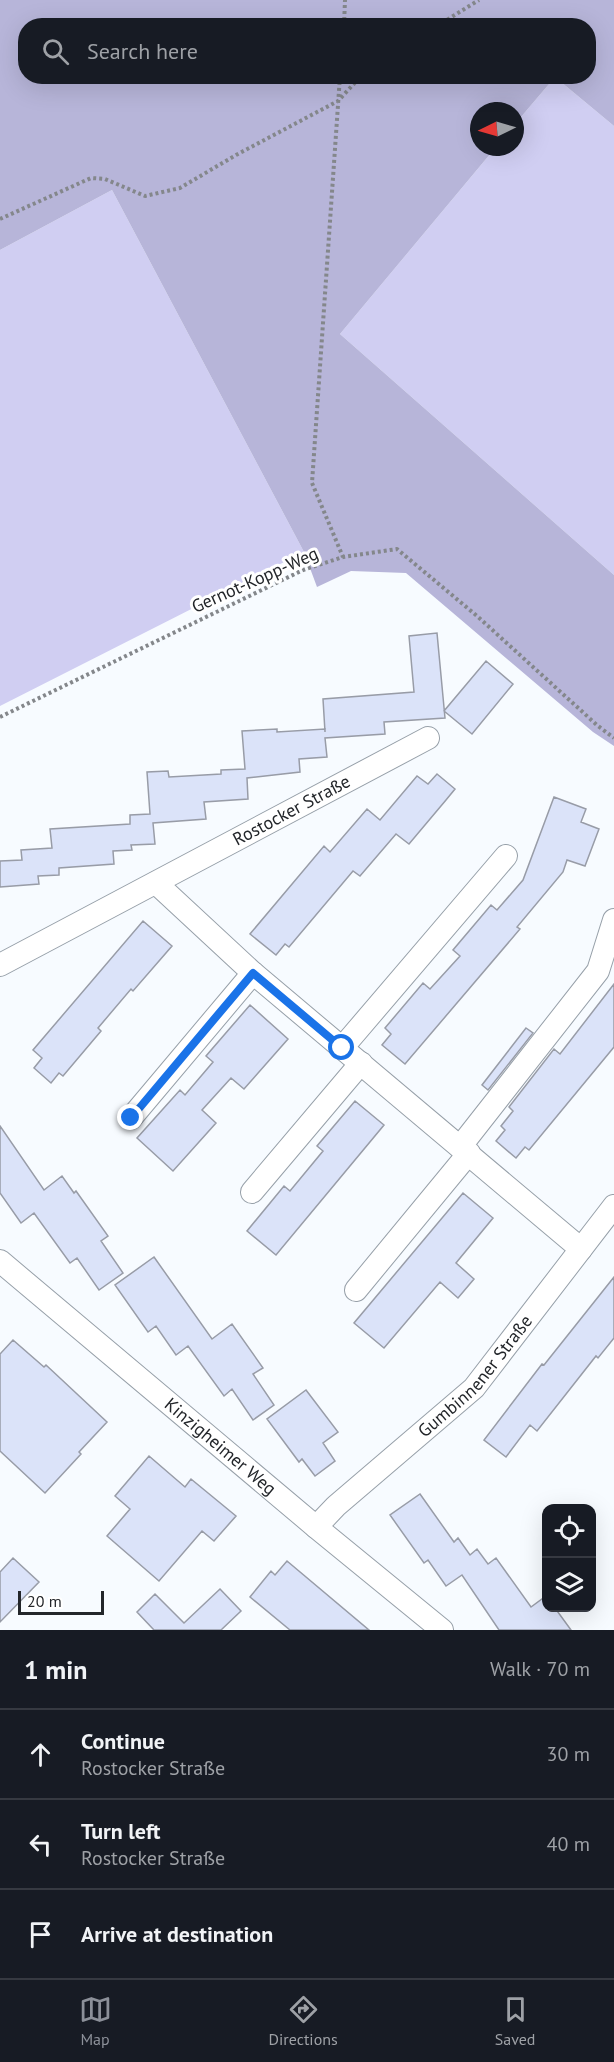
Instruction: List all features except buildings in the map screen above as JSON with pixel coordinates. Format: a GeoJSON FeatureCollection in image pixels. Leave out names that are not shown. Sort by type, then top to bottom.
{"type":"FeatureCollection","features":[{"type":"Feature","properties":{"kind":"street","name":"Rostocker Straße"},"geometry":{"type":"LineString","coordinates":[[0,964],[428,738]]}},
{"type":"Feature","properties":{"kind":"street"},"geometry":{"type":"LineString","coordinates":[[342,1048],[507,856]]}},
{"type":"Feature","properties":{"kind":"street"},"geometry":{"type":"LineString","coordinates":[[156,883],[253,973],[581,1249]]}},
{"type":"Feature","properties":{"kind":"street"},"geometry":{"type":"LineString","coordinates":[[356,1290],[598,970],[614,920]]}},
{"type":"Feature","properties":{"kind":"street"},"geometry":{"type":"LineString","coordinates":[[131,1118],[253,973]]}},
{"type":"Feature","properties":{"kind":"street"},"geometry":{"type":"LineString","coordinates":[[252,1192],[362,1063]]}},
{"type":"Feature","properties":{"kind":"street","name":"Gumbinnener Straße"},"geometry":{"type":"LineString","coordinates":[[316,1527],[336,1506],[474,1388],[614,1206]]}},
{"type":"Feature","properties":{"kind":"street","name":"Kinzigheimer Weg"},"geometry":{"type":"LineString","coordinates":[[0,1260],[316,1527],[442,1630]]}},
{"type":"Feature","properties":{"kind":"path"},"geometry":{"type":"LineString","coordinates":[[344,18],[345,0]]}},
{"type":"Feature","properties":{"kind":"path"},"geometry":{"type":"LineString","coordinates":[[450,18],[478,0]]}},
{"type":"Feature","properties":{"kind":"path"},"geometry":{"type":"LineString","coordinates":[[339,84],[312,483],[343,556]]}},
{"type":"Feature","properties":{"kind":"path"},"geometry":{"type":"LineString","coordinates":[[0,219],[91,178],[105,179],[145,196],[180,188],[236,155],[338,101],[354,84]]}},
{"type":"Feature","properties":{"kind":"path","name":"Gernot-Kopp-Weg"},"geometry":{"type":"LineString","coordinates":[[0,717],[303,570],[343,556],[397,549],[477,616],[614,738]]}},
{"type":"Feature","properties":{"kind":"shaded area"},"geometry":{"type":"Polygon","coordinates":[[[0,0],[614,0],[614,126],[563,84],[596,84],[596,18],[18,18],[18,84],[549,84],[524,113],[524,102],[470,102],[470,156],[488,156],[340,334],[614,575],[614,746],[593,732],[406,573],[351,571],[317,587],[304,552],[112,190],[0,250],[0,0]]]}},
{"type":"Feature","properties":{"kind":"shaded area"},"geometry":{"type":"Polygon","coordinates":[[[549,84],[563,84],[614,126],[614,575],[340,334],[488,156],[524,156],[524,113],[549,84]]]}},
{"type":"Feature","properties":{"kind":"shaded area"},"geometry":{"type":"Polygon","coordinates":[[[112,190],[304,552],[0,706],[0,250],[112,190]]]}},
{"type":"Feature","properties":{"kind":"route"},"geometry":{"type":"LineString","coordinates":[[131,1118],[253,973],[342,1048]]}}]}
